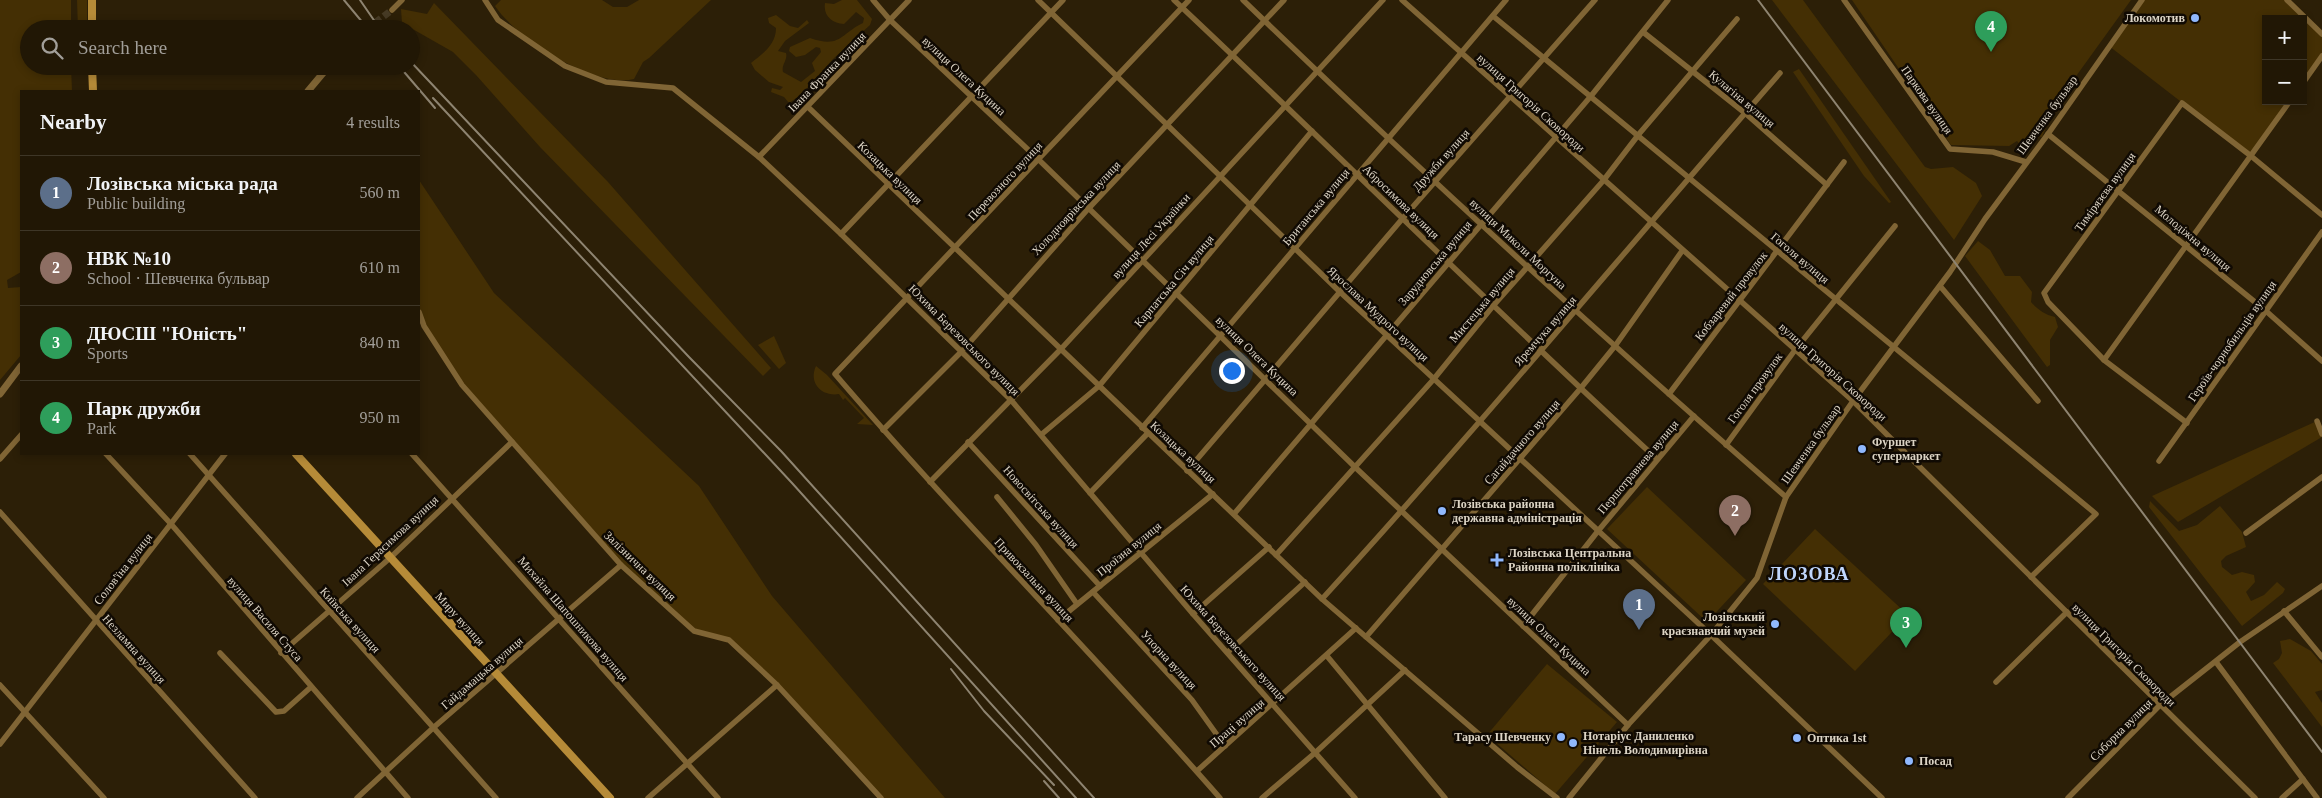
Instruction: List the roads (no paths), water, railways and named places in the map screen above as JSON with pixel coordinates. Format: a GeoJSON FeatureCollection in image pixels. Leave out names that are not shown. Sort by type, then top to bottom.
{"type":"FeatureCollection","features":[{"type":"Feature","properties":{"kind":"main road"},"geometry":{"type":"LineString","coordinates":[[92,0],[92,20]]}},
{"type":"Feature","properties":{"kind":"main road"},"geometry":{"type":"LineString","coordinates":[[92,75],[92,90]]}},
{"type":"Feature","properties":{"kind":"main road","name":"Миру вулиця"},"geometry":{"type":"LineString","coordinates":[[297,455],[610,798]]}},
{"type":"Feature","properties":{"kind":"street"},"geometry":{"type":"LineString","coordinates":[[392,10],[402,0]]}},
{"type":"Feature","properties":{"kind":"street","name":"Юхима Березовського вулиця"},"geometry":{"type":"LineString","coordinates":[[485,0],[498,20],[565,66],[606,82],[673,88],[760,158],[908,298],[1011,400],[1042,434],[1193,614],[1355,798]]}},
{"type":"Feature","properties":{"kind":"street","name":"вулиця Олега Куцина"},"geometry":{"type":"LineString","coordinates":[[873,0],[890,20],[971,95],[1311,422],[1356,468],[1628,725]]}},
{"type":"Feature","properties":{"kind":"street","name":"Івана Франка вулиця"},"geometry":{"type":"LineString","coordinates":[[760,158],[909,0]]}},
{"type":"Feature","properties":{"kind":"street","name":"Ярослава Мудрого вулиця"},"geometry":{"type":"LineString","coordinates":[[1038,0],[1433,380],[1711,635],[1882,798]]}},
{"type":"Feature","properties":{"kind":"street"},"geometry":{"type":"LineString","coordinates":[[841,234],[886,184],[1063,0]]}},
{"type":"Feature","properties":{"kind":"street","name":"Абросимова вулиця"},"geometry":{"type":"LineString","coordinates":[[1174,0],[1358,173],[1580,389],[1657,459]]}},
{"type":"Feature","properties":{"kind":"street","name":"Перевозного вулиця"},"geometry":{"type":"LineString","coordinates":[[835,374],[1189,0]]}},
{"type":"Feature","properties":{"kind":"street","name":"вулиця Миколи Моргуна"},"geometry":{"type":"LineString","coordinates":[[1243,0],[1317,72],[1528,268],[1786,497]]}},
{"type":"Feature","properties":{"kind":"street","name":"Холодноярівська вулиця"},"geometry":{"type":"LineString","coordinates":[[883,430],[962,351],[1088,209],[1284,0]]}},
{"type":"Feature","properties":{"kind":"street","name":"вулиця Лесі Українки"},"geometry":{"type":"LineString","coordinates":[[930,482],[1061,350],[1383,0]]}},
{"type":"Feature","properties":{"kind":"street","name":"вулиця Григорія Сковороди"},"geometry":{"type":"LineString","coordinates":[[1402,0],[1603,181],[1853,401],[2255,798]]}},
{"type":"Feature","properties":{"kind":"street","name":"Британська вулиця"},"geometry":{"type":"LineString","coordinates":[[1142,428],[1506,0]]}},
{"type":"Feature","properties":{"kind":"street","name":"Дружби вулиця"},"geometry":{"type":"LineString","coordinates":[[1188,471],[1403,218],[1595,0]]}},
{"type":"Feature","properties":{"kind":"street","name":"Зарудновська вулиця"},"geometry":{"type":"LineString","coordinates":[[1234,514],[1591,96],[1668,0]]}},
{"type":"Feature","properties":{"kind":"street","name":"Паркова вулиця"},"geometry":{"type":"LineString","coordinates":[[1844,0],[1950,149],[1993,152],[2026,162]]}},
{"type":"Feature","properties":{"kind":"street","name":"Шевченка бульвар"},"geometry":{"type":"LineString","coordinates":[[1569,798],[1628,725],[1711,635],[1757,578],[1786,497],[1853,401],[1940,286],[1985,219],[2048,134],[2142,0]]}},
{"type":"Feature","properties":{"kind":"street"},"geometry":{"type":"LineString","coordinates":[[2287,0],[2322,34]]}},
{"type":"Feature","properties":{"kind":"street","name":"Гоголя вулиця"},"geometry":{"type":"LineString","coordinates":[[1493,16],[1639,134],[1835,300],[2096,514],[2031,577]]}},
{"type":"Feature","properties":{"kind":"street","name":"Мистецька вулиця"},"geometry":{"type":"LineString","coordinates":[[1276,555],[1433,380],[1493,306],[1603,181],[1639,134],[1737,19]]}},
{"type":"Feature","properties":{"kind":"street","name":"Кулагіна вулиця"},"geometry":{"type":"LineString","coordinates":[[1643,32],[1745,113],[1827,186]]}},
{"type":"Feature","properties":{"kind":"street"},"geometry":{"type":"LineString","coordinates":[[2307,77],[2322,56]]}},
{"type":"Feature","properties":{"kind":"street","name":"Яремчука вулиця"},"geometry":{"type":"LineString","coordinates":[[1322,599],[1542,351],[1780,73]]}},
{"type":"Feature","properties":{"kind":"street"},"geometry":{"type":"LineString","coordinates":[[309,90],[321,75]]}},
{"type":"Feature","properties":{"kind":"street","name":"Тимірязєва вулиця"},"geometry":{"type":"LineString","coordinates":[[2104,360],[2048,302],[2044,293],[2182,103],[2251,156]]}},
{"type":"Feature","properties":{"kind":"street"},"geometry":{"type":"LineString","coordinates":[[2186,423],[2104,360],[2187,248],[2287,105]]}},
{"type":"Feature","properties":{"kind":"street","name":"Козацька вулиця"},"geometry":{"type":"LineString","coordinates":[[808,107],[886,184],[1008,298],[1322,599],[1516,767],[1557,798]]}},
{"type":"Feature","properties":{"kind":"street","name":"Карпатська Січ вулиця"},"geometry":{"type":"LineString","coordinates":[[1042,434],[1099,386],[1312,131]]}},
{"type":"Feature","properties":{"kind":"street","name":"Молодіжна вулиця"},"geometry":{"type":"LineString","coordinates":[[2048,134],[2120,190],[2187,248],[2266,311],[2322,361]]}},
{"type":"Feature","properties":{"kind":"street"},"geometry":{"type":"LineString","coordinates":[[2251,156],[2322,215]]}},
{"type":"Feature","properties":{"kind":"street","name":"Кобзаревий провулок"},"geometry":{"type":"LineString","coordinates":[[1669,394],[1738,301],[1778,252],[1844,162]]}},
{"type":"Feature","properties":{"kind":"street","name":"Гоголя провулок"},"geometry":{"type":"LineString","coordinates":[[1726,444],[1795,350],[1895,226]]}},
{"type":"Feature","properties":{"kind":"street","name":"Героїв-чорнобильців вулиця"},"geometry":{"type":"LineString","coordinates":[[2159,461],[2322,232]]}},
{"type":"Feature","properties":{"kind":"street","name":"Сагайдачного вулиця"},"geometry":{"type":"LineString","coordinates":[[1366,637],[1580,389],[1615,346],[1682,251]]}},
{"type":"Feature","properties":{"kind":"street"},"geometry":{"type":"LineString","coordinates":[[1940,286],[2038,401]]}},
{"type":"Feature","properties":{"kind":"street","name":"Залізнична вулиця"},"geometry":{"type":"LineString","coordinates":[[420,315],[424,326],[462,385],[621,565],[694,631],[729,640],[777,686],[881,798]]}},
{"type":"Feature","properties":{"kind":"street"},"geometry":{"type":"LineString","coordinates":[[0,394],[20,367]]}},
{"type":"Feature","properties":{"kind":"street","name":"Привокзальна вулиця"},"geometry":{"type":"LineString","coordinates":[[835,374],[930,482],[1220,798]]}},
{"type":"Feature","properties":{"kind":"street","name":"Першотравнева вулиця"},"geometry":{"type":"LineString","coordinates":[[1523,626],[1598,531],[1694,416]]}},
{"type":"Feature","properties":{"kind":"street"},"geometry":{"type":"LineString","coordinates":[[2317,421],[2322,434]]}},
{"type":"Feature","properties":{"kind":"street"},"geometry":{"type":"LineString","coordinates":[[1090,493],[1148,433]]}},
{"type":"Feature","properties":{"kind":"street"},"geometry":{"type":"LineString","coordinates":[[0,459],[20,436]]}},
{"type":"Feature","properties":{"kind":"street","name":"Івана Герасимова вулиця"},"geometry":{"type":"LineString","coordinates":[[281,653],[390,558],[512,442]]}},
{"type":"Feature","properties":{"kind":"street","name":"Новосвітська вулиця"},"geometry":{"type":"LineString","coordinates":[[968,442],[1100,586]]}},
{"type":"Feature","properties":{"kind":"street","name":"вулиця Василя Стуса"},"geometry":{"type":"LineString","coordinates":[[107,455],[171,524],[408,798]]}},
{"type":"Feature","properties":{"kind":"street","name":"Київська вулиця"},"geometry":{"type":"LineString","coordinates":[[191,455],[496,798]]}},
{"type":"Feature","properties":{"kind":"street","name":"Солов'їна вулиця"},"geometry":{"type":"LineString","coordinates":[[0,744],[224,455]]}},
{"type":"Feature","properties":{"kind":"street","name":"Михайла Шапошникова вулиця"},"geometry":{"type":"LineString","coordinates":[[413,455],[718,798]]}},
{"type":"Feature","properties":{"kind":"street"},"geometry":{"type":"LineString","coordinates":[[2246,533],[2322,477]]}},
{"type":"Feature","properties":{"kind":"street","name":"Проїзна вулиця"},"geometry":{"type":"LineString","coordinates":[[1058,620],[1212,494]]}},
{"type":"Feature","properties":{"kind":"street"},"geometry":{"type":"LineString","coordinates":[[997,497],[1036,545],[1077,604]]}},
{"type":"Feature","properties":{"kind":"street","name":"Незламна вулиця"},"geometry":{"type":"LineString","coordinates":[[0,512],[255,798]]}},
{"type":"Feature","properties":{"kind":"street"},"geometry":{"type":"LineString","coordinates":[[1193,614],[1269,547]]}},
{"type":"Feature","properties":{"kind":"street","name":"Гайдамацька вулиця"},"geometry":{"type":"LineString","coordinates":[[357,798],[433,728],[621,565]]}},
{"type":"Feature","properties":{"kind":"street"},"geometry":{"type":"LineString","coordinates":[[1228,652],[1305,582]]}},
{"type":"Feature","properties":{"kind":"street","name":"Соборна вулиця"},"geometry":{"type":"LineString","coordinates":[[2068,798],[2160,705],[2240,642],[2322,586]]}},
{"type":"Feature","properties":{"kind":"street","name":"Упорна вулиця"},"geometry":{"type":"LineString","coordinates":[[1093,592],[1192,700],[1225,746]]}},
{"type":"Feature","properties":{"kind":"street"},"geometry":{"type":"LineString","coordinates":[[1996,682],[2067,612]]}},
{"type":"Feature","properties":{"kind":"street"},"geometry":{"type":"LineString","coordinates":[[2284,612],[2322,657]]}},
{"type":"Feature","properties":{"kind":"street","name":"Праці вулиця"},"geometry":{"type":"LineString","coordinates":[[1197,772],[1328,656],[1356,628]]}},
{"type":"Feature","properties":{"kind":"street"},"geometry":{"type":"LineString","coordinates":[[220,653],[276,712],[284,711],[311,687]]}},
{"type":"Feature","properties":{"kind":"street"},"geometry":{"type":"LineString","coordinates":[[1328,656],[1445,798]]}},
{"type":"Feature","properties":{"kind":"street"},"geometry":{"type":"LineString","coordinates":[[2216,662],[2317,798]]}},
{"type":"Feature","properties":{"kind":"street"},"geometry":{"type":"LineString","coordinates":[[1262,798],[1316,752],[1405,670]]}},
{"type":"Feature","properties":{"kind":"street"},"geometry":{"type":"LineString","coordinates":[[0,685],[104,798]]}},
{"type":"Feature","properties":{"kind":"street"},"geometry":{"type":"LineString","coordinates":[[648,798],[686,763],[777,686]]}},
{"type":"Feature","properties":{"kind":"street"},"geometry":{"type":"LineString","coordinates":[[2282,798],[2303,779]]}},
{"type":"Feature","properties":{"kind":"tunnel"},"geometry":{"type":"LineString","coordinates":[[379,20],[392,10]]}},
{"type":"Feature","properties":{"kind":"railway"},"geometry":{"type":"LineString","coordinates":[[344,0],[361,20]]}},
{"type":"Feature","properties":{"kind":"railway"},"geometry":{"type":"LineString","coordinates":[[360,0],[374,20]]}},
{"type":"Feature","properties":{"kind":"railway"},"geometry":{"type":"LineString","coordinates":[[1758,0],[2322,752]]}},
{"type":"Feature","properties":{"kind":"railway"},"geometry":{"type":"LineString","coordinates":[[420,72],[689,357],[781,451],[1094,798]]}},
{"type":"Feature","properties":{"kind":"railway"},"geometry":{"type":"LineString","coordinates":[[407,75],[420,90]]}},
{"type":"Feature","properties":{"kind":"railway"},"geometry":{"type":"LineString","coordinates":[[420,90],[435,108]]}},
{"type":"Feature","properties":{"kind":"railway"},"geometry":{"type":"LineString","coordinates":[[433,98],[792,483],[1076,798]]}},
{"type":"Feature","properties":{"kind":"railway"},"geometry":{"type":"LineString","coordinates":[[951,669],[984,711],[1054,785]]}},
{"type":"Feature","properties":{"kind":"railway"},"geometry":{"type":"LineString","coordinates":[[1044,781],[1059,798]]}},
{"type":"Feature","properties":{"kind":"place","name":"Локомотив"},"geometry":{"type":"Point","coordinates":[2195,18]}},
{"type":"Feature","properties":{"kind":"place","name":"Парк дружби"},"geometry":{"type":"Point","coordinates":[1991,52]}},
{"type":"Feature","properties":{"kind":"place","name":"Фуршет супермаркет"},"geometry":{"type":"Point","coordinates":[1862,449]}},
{"type":"Feature","properties":{"kind":"place","name":"Лозівська районна державна адміністрація"},"geometry":{"type":"Point","coordinates":[1442,511]}},
{"type":"Feature","properties":{"kind":"place","name":"НВК №10"},"geometry":{"type":"Point","coordinates":[1735,536]}},
{"type":"Feature","properties":{"kind":"place","name":"Лозівська Центральна Районна поліклініка"},"geometry":{"type":"Point","coordinates":[1497,560]}},
{"type":"Feature","properties":{"kind":"place","name":"Лозівський краєзнавчий музей"},"geometry":{"type":"Point","coordinates":[1775,624]}},
{"type":"Feature","properties":{"kind":"place","name":"Лозівська міська рада"},"geometry":{"type":"Point","coordinates":[1639,630]}},
{"type":"Feature","properties":{"kind":"place","name":"ДЮСШ \"Юність\""},"geometry":{"type":"Point","coordinates":[1906,648]}},
{"type":"Feature","properties":{"kind":"place","name":"Тарасу Шевченку"},"geometry":{"type":"Point","coordinates":[1561,737]}},
{"type":"Feature","properties":{"kind":"place","name":"Оптика 1st"},"geometry":{"type":"Point","coordinates":[1797,738]}},
{"type":"Feature","properties":{"kind":"place","name":"Нотаріус Даниленко Нінель Володимирівна"},"geometry":{"type":"Point","coordinates":[1573,743]}},
{"type":"Feature","properties":{"kind":"place","name":"Посад"},"geometry":{"type":"Point","coordinates":[1909,761]}},
{"type":"Feature","properties":{"kind":"district","name":"ЛОЗОВА"},"geometry":{"type":"Point","coordinates":[1809,574]}}]}
